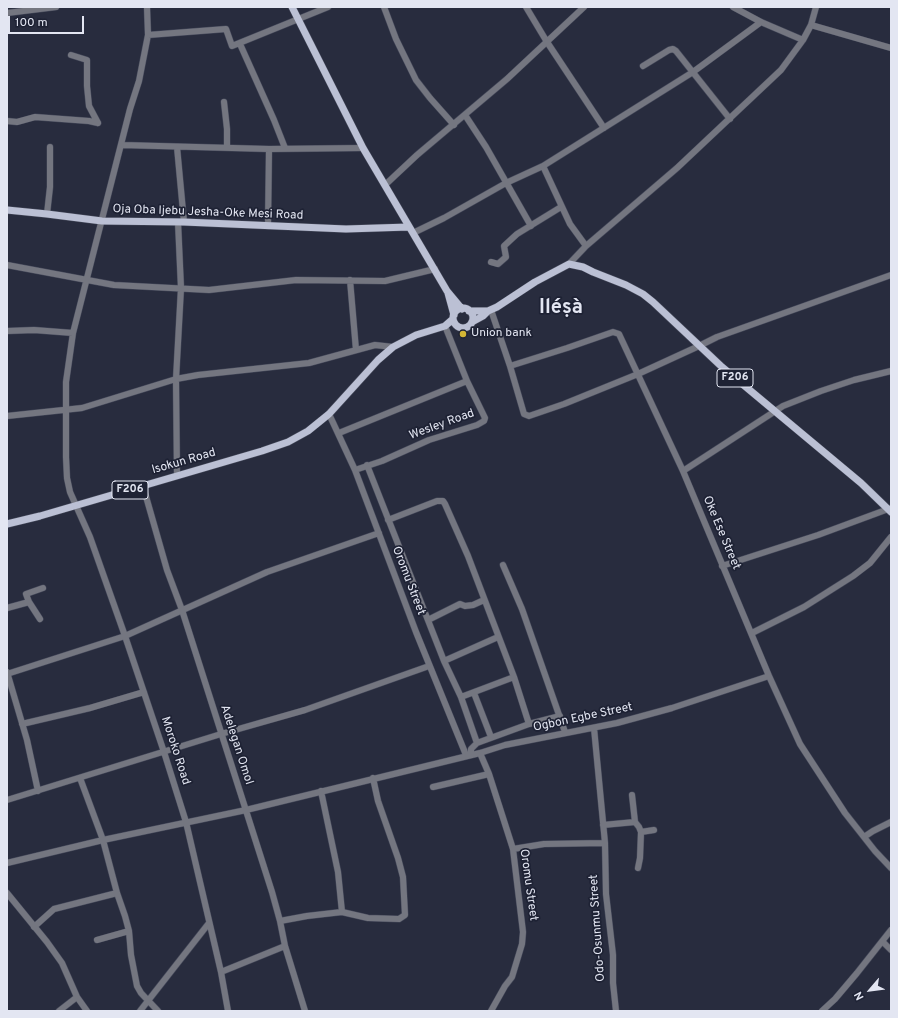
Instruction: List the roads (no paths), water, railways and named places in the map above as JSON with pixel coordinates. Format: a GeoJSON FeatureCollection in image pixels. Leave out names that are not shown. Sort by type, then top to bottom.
{"type":"FeatureCollection","features":[{"type":"Feature","properties":{"kind":"main road"},"geometry":{"type":"LineString","coordinates":[[292,7],[363,148],[447,290],[473,317],[472,322]]}},
{"type":"Feature","properties":{"kind":"main road","name":"Oja Oba Ijebu Jesha-Oke Mesi Road"},"geometry":{"type":"LineString","coordinates":[[7,210],[102,221],[181,222],[346,229],[411,230]]}},
{"type":"Feature","properties":{"kind":"main road","name":"F206"},"geometry":{"type":"LineString","coordinates":[[329,414],[378,360],[393,346],[416,335],[445,326],[466,328],[472,322],[535,282],[569,264],[583,267],[626,284],[643,294],[668,315],[699,346],[774,411],[861,483],[890,510]]}},
{"type":"Feature","properties":{"kind":"main road"},"geometry":{"type":"LineString","coordinates":[[447,290],[455,324],[459,327]]}},
{"type":"Feature","properties":{"kind":"main road","name":"F206"},"geometry":{"type":"LineString","coordinates":[[445,326],[454,317],[458,310],[465,310]]}},
{"type":"Feature","properties":{"kind":"main road"},"geometry":{"type":"LineString","coordinates":[[465,310],[489,311]]}},
{"type":"Feature","properties":{"kind":"main road","name":"Isokun Road"},"geometry":{"type":"LineString","coordinates":[[7,524],[40,516],[262,451],[298,437],[329,414]]}},
{"type":"Feature","properties":{"kind":"street"},"geometry":{"type":"LineString","coordinates":[[7,13],[56,7]]}},
{"type":"Feature","properties":{"kind":"street","name":"Moroko Road"},"geometry":{"type":"LineString","coordinates":[[148,7],[148,35],[139,81],[73,333],[66,382],[65,410],[68,478],[70,492],[90,537],[125,636],[186,822],[228,1011]]}},
{"type":"Feature","properties":{"kind":"street"},"geometry":{"type":"LineString","coordinates":[[148,35],[226,29],[232,46],[328,7]]}},
{"type":"Feature","properties":{"kind":"street"},"geometry":{"type":"LineString","coordinates":[[384,7],[396,39],[416,80],[454,125]]}},
{"type":"Feature","properties":{"kind":"street"},"geometry":{"type":"LineString","coordinates":[[526,7],[547,42],[604,128]]}},
{"type":"Feature","properties":{"kind":"street"},"geometry":{"type":"LineString","coordinates":[[385,185],[417,155],[508,79],[584,7]]}},
{"type":"Feature","properties":{"kind":"street"},"geometry":{"type":"LineString","coordinates":[[733,7],[761,22],[803,40]]}},
{"type":"Feature","properties":{"kind":"street"},"geometry":{"type":"LineString","coordinates":[[569,264],[586,246],[677,168],[781,70],[803,40],[811,25],[816,7]]}},
{"type":"Feature","properties":{"kind":"street"},"geometry":{"type":"LineString","coordinates":[[411,230],[444,218],[506,183],[543,166],[694,72],[761,22]]}},
{"type":"Feature","properties":{"kind":"street"},"geometry":{"type":"LineString","coordinates":[[811,25],[891,48]]}},
{"type":"Feature","properties":{"kind":"street"},"geometry":{"type":"LineString","coordinates":[[240,44],[285,148]]}},
{"type":"Feature","properties":{"kind":"street"},"geometry":{"type":"LineString","coordinates":[[643,66],[673,49],[694,72],[730,119]]}},
{"type":"Feature","properties":{"kind":"street"},"geometry":{"type":"LineString","coordinates":[[7,121],[17,122],[35,117],[89,120],[98,123],[89,106],[86,60],[71,55]]}},
{"type":"Feature","properties":{"kind":"street"},"geometry":{"type":"LineString","coordinates":[[224,102],[227,128],[227,148]]}},
{"type":"Feature","properties":{"kind":"street"},"geometry":{"type":"LineString","coordinates":[[465,115],[486,147],[531,226]]}},
{"type":"Feature","properties":{"kind":"street"},"geometry":{"type":"LineString","coordinates":[[122,145],[177,148],[363,148]]}},
{"type":"Feature","properties":{"kind":"street"},"geometry":{"type":"LineString","coordinates":[[47,214],[50,187],[50,147]]}},
{"type":"Feature","properties":{"kind":"street"},"geometry":{"type":"LineString","coordinates":[[177,148],[181,222],[181,288],[176,379],[177,476]]}},
{"type":"Feature","properties":{"kind":"street"},"geometry":{"type":"LineString","coordinates":[[268,226],[269,149]]}},
{"type":"Feature","properties":{"kind":"street"},"geometry":{"type":"LineString","coordinates":[[543,166],[570,224],[586,246]]}},
{"type":"Feature","properties":{"kind":"street"},"geometry":{"type":"LineString","coordinates":[[491,262],[498,264],[506,257],[504,246],[517,234],[562,207]]}},
{"type":"Feature","properties":{"kind":"street"},"geometry":{"type":"LineString","coordinates":[[7,265],[114,285],[209,290],[296,280],[385,281],[435,269]]}},
{"type":"Feature","properties":{"kind":"street"},"geometry":{"type":"LineString","coordinates":[[489,311],[510,366],[524,414],[529,416],[564,404],[638,374],[717,337],[891,275]]}},
{"type":"Feature","properties":{"kind":"street"},"geometry":{"type":"LineString","coordinates":[[350,280],[356,350]]}},
{"type":"Feature","properties":{"kind":"street","name":"Wesley Road"},"geometry":{"type":"LineString","coordinates":[[355,470],[382,461],[429,440],[477,425],[484,421],[485,418],[467,381],[445,326]]}},
{"type":"Feature","properties":{"kind":"street"},"geometry":{"type":"LineString","coordinates":[[7,331],[34,330],[73,333]]}},
{"type":"Feature","properties":{"kind":"street","name":"Oke Ese Street"},"geometry":{"type":"LineString","coordinates":[[510,366],[613,332],[617,332],[683,471],[769,676],[800,744],[845,813],[864,837]]}},
{"type":"Feature","properties":{"kind":"street"},"geometry":{"type":"LineString","coordinates":[[7,416],[30,412],[82,408],[176,379],[227,371],[308,363],[375,345],[393,346]]}},
{"type":"Feature","properties":{"kind":"street"},"geometry":{"type":"LineString","coordinates":[[683,471],[774,411],[802,398],[854,380],[891,371]]}},
{"type":"Feature","properties":{"kind":"street"},"geometry":{"type":"LineString","coordinates":[[339,433],[467,381]]}},
{"type":"Feature","properties":{"kind":"street","name":"Oromu Street"},"geometry":{"type":"LineString","coordinates":[[329,414],[355,470],[430,666],[468,755]]}},
{"type":"Feature","properties":{"kind":"street"},"geometry":{"type":"LineString","coordinates":[[367,465],[477,743]]}},
{"type":"Feature","properties":{"kind":"street","name":"Adelegan Omol"},"geometry":{"type":"LineString","coordinates":[[143,486],[167,570],[182,610],[246,810],[280,921],[285,946],[305,1011]]}},
{"type":"Feature","properties":{"kind":"street"},"geometry":{"type":"LineString","coordinates":[[388,520],[437,501],[443,501],[456,528],[514,677],[529,724]]}},
{"type":"Feature","properties":{"kind":"street"},"geometry":{"type":"LineString","coordinates":[[722,566],[890,510]]}},
{"type":"Feature","properties":{"kind":"street"},"geometry":{"type":"LineString","coordinates":[[38,791],[32,758],[7,673],[125,636],[267,572],[379,533]]}},
{"type":"Feature","properties":{"kind":"street"},"geometry":{"type":"LineString","coordinates":[[752,633],[804,607],[853,576],[870,563],[891,537]]}},
{"type":"Feature","properties":{"kind":"street"},"geometry":{"type":"LineString","coordinates":[[503,565],[522,609],[565,732]]}},
{"type":"Feature","properties":{"kind":"street"},"geometry":{"type":"LineString","coordinates":[[40,618],[29,602],[26,594],[43,588]]}},
{"type":"Feature","properties":{"kind":"street"},"geometry":{"type":"LineString","coordinates":[[428,620],[460,604],[465,606],[473,605],[484,600]]}},
{"type":"Feature","properties":{"kind":"street"},"geometry":{"type":"LineString","coordinates":[[7,608],[29,602]]}},
{"type":"Feature","properties":{"kind":"street"},"geometry":{"type":"LineString","coordinates":[[444,661],[498,638]]}},
{"type":"Feature","properties":{"kind":"street"},"geometry":{"type":"LineString","coordinates":[[7,800],[221,734],[305,710],[430,666]]}},
{"type":"Feature","properties":{"kind":"street","name":"Ogbon Egbe Street"},"geometry":{"type":"LineString","coordinates":[[373,778],[480,753],[505,745],[565,732],[594,728],[664,710],[769,676]]}},
{"type":"Feature","properties":{"kind":"street"},"geometry":{"type":"LineString","coordinates":[[460,698],[514,677]]}},
{"type":"Feature","properties":{"kind":"street"},"geometry":{"type":"LineString","coordinates":[[22,724],[90,708],[144,692]]}},
{"type":"Feature","properties":{"kind":"street"},"geometry":{"type":"LineString","coordinates":[[474,693],[491,737]]}},
{"type":"Feature","properties":{"kind":"street"},"geometry":{"type":"LineString","coordinates":[[468,755],[477,743],[491,737],[529,724],[560,716]]}},
{"type":"Feature","properties":{"kind":"street","name":"Odo-Osunmu Street"},"geometry":{"type":"LineString","coordinates":[[594,728],[605,843],[606,894],[613,954],[613,983],[616,1011]]}},
{"type":"Feature","properties":{"kind":"street","name":"Oromu Street"},"geometry":{"type":"LineString","coordinates":[[480,753],[489,774],[513,849],[523,932],[522,944],[512,977],[505,986],[491,1011]]}},
{"type":"Feature","properties":{"kind":"street"},"geometry":{"type":"LineString","coordinates":[[433,787],[489,774]]}},
{"type":"Feature","properties":{"kind":"street"},"geometry":{"type":"LineString","coordinates":[[80,778],[103,840],[129,931],[135,979],[141,993],[158,1011]]}},
{"type":"Feature","properties":{"kind":"street"},"geometry":{"type":"LineString","coordinates":[[7,864],[103,840],[246,810],[373,778],[378,801],[403,877],[405,914],[399,919],[368,918],[342,912],[280,921]]}},
{"type":"Feature","properties":{"kind":"street"},"geometry":{"type":"LineString","coordinates":[[320,791],[330,830],[338,872],[342,912]]}},
{"type":"Feature","properties":{"kind":"street"},"geometry":{"type":"LineString","coordinates":[[632,795],[635,822],[639,826],[641,832],[638,868]]}},
{"type":"Feature","properties":{"kind":"street"},"geometry":{"type":"LineString","coordinates":[[603,825],[635,822]]}},
{"type":"Feature","properties":{"kind":"street"},"geometry":{"type":"LineString","coordinates":[[891,822],[864,837],[891,868]]}},
{"type":"Feature","properties":{"kind":"street"},"geometry":{"type":"LineString","coordinates":[[641,832],[654,830]]}},
{"type":"Feature","properties":{"kind":"street"},"geometry":{"type":"LineString","coordinates":[[513,849],[544,844],[605,843]]}},
{"type":"Feature","properties":{"kind":"street"},"geometry":{"type":"LineString","coordinates":[[7,893],[62,963],[78,997],[88,1011]]}},
{"type":"Feature","properties":{"kind":"street"},"geometry":{"type":"LineString","coordinates":[[34,927],[54,909],[117,893]]}},
{"type":"Feature","properties":{"kind":"street"},"geometry":{"type":"LineString","coordinates":[[140,1011],[209,923]]}},
{"type":"Feature","properties":{"kind":"street"},"geometry":{"type":"LineString","coordinates":[[823,1011],[883,942],[891,930]]}},
{"type":"Feature","properties":{"kind":"street"},"geometry":{"type":"LineString","coordinates":[[97,940],[129,931]]}},
{"type":"Feature","properties":{"kind":"street"},"geometry":{"type":"LineString","coordinates":[[883,942],[891,950]]}},
{"type":"Feature","properties":{"kind":"street"},"geometry":{"type":"LineString","coordinates":[[220,972],[285,946]]}},
{"type":"Feature","properties":{"kind":"street"},"geometry":{"type":"LineString","coordinates":[[59,1011],[78,997]]}},
{"type":"Feature","properties":{"kind":"place","name":"Union bank"},"geometry":{"type":"Point","coordinates":[463,334]}},
{"type":"Feature","properties":{"kind":"district","name":"Iléṣà"},"geometry":{"type":"Point","coordinates":[561,309]}}]}
